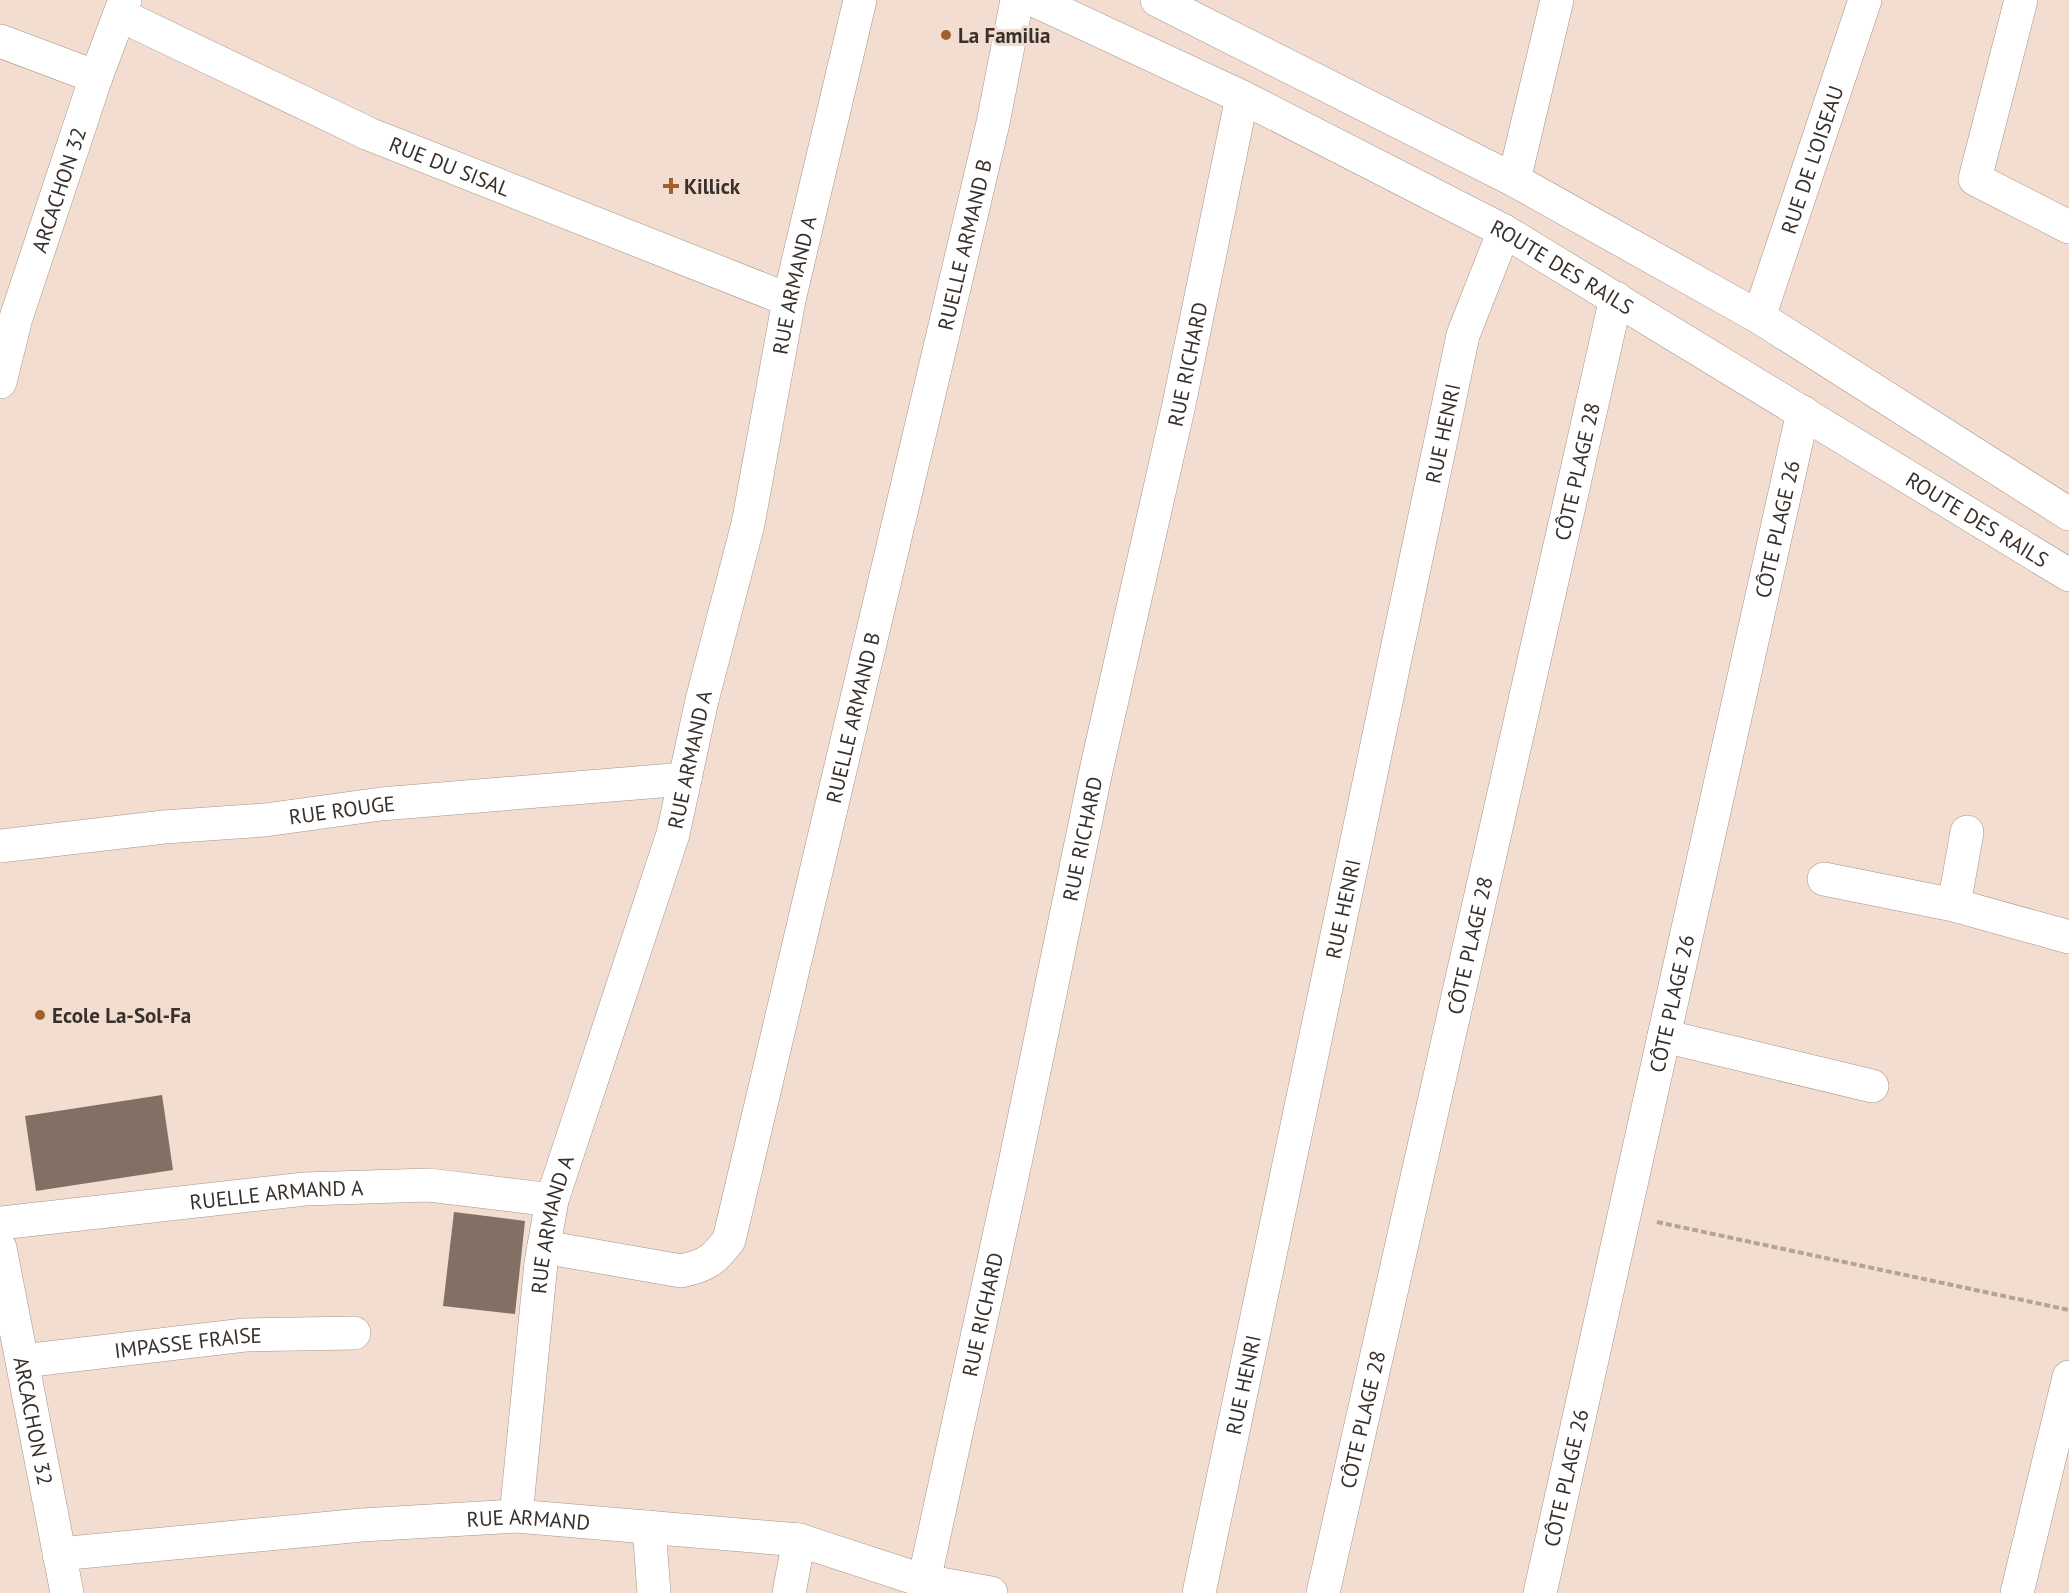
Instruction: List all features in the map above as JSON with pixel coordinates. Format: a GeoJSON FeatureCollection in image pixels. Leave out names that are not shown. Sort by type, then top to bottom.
{"type":"FeatureCollection","features":[{"type":"Feature","properties":{"kind":"street","name":"RUE ARMAND A"},"geometry":{"type":"LineString","coordinates":[[516,1516],[544,1246],[552,1200],[669,846],[748,525],[789,300],[860,0]]}},
{"type":"Feature","properties":{"kind":"street","name":"RUELLE ARMAND B"},"geometry":{"type":"LineString","coordinates":[[544,1246],[681,1271],[701,1267],[714,1259],[729,1240],[987,146],[1017,0]]}},
{"type":"Feature","properties":{"kind":"street","name":"ROUTE DES RAILS"},"geometry":{"type":"LineString","coordinates":[[1034,0],[1242,97],[1504,231],[2069,575]]}},
{"type":"Feature","properties":{"kind":"street"},"geometry":{"type":"LineString","coordinates":[[1514,180],[1557,0]]}},
{"type":"Feature","properties":{"kind":"street","name":"RUE DE L'OISEAU"},"geometry":{"type":"LineString","coordinates":[[1759,317],[1865,0]]}},
{"type":"Feature","properties":{"kind":"street"},"geometry":{"type":"LineString","coordinates":[[2021,0],[1975,179],[2069,226]]}},
{"type":"Feature","properties":{"kind":"street"},"geometry":{"type":"LineString","coordinates":[[1173,4],[1514,180],[1759,317],[2069,514]]}},
{"type":"Feature","properties":{"kind":"street","name":"RUE DU SISAL"},"geometry":{"type":"LineString","coordinates":[[122,8],[369,134],[789,300]]}},
{"type":"Feature","properties":{"kind":"street","name":"ARCACHON 32"},"geometry":{"type":"LineString","coordinates":[[0,382],[16,318],[96,77],[122,8]]}},
{"type":"Feature","properties":{"kind":"street"},"geometry":{"type":"LineString","coordinates":[[0,42],[96,77]]}},
{"type":"Feature","properties":{"kind":"street","name":"RUE RICHARD"},"geometry":{"type":"LineString","coordinates":[[924,1581],[1097,766],[1178,409],[1242,97]]}},
{"type":"Feature","properties":{"kind":"street","name":"RUE HENRI"},"geometry":{"type":"LineString","coordinates":[[1199,1593],[1463,335],[1504,231]]}},
{"type":"Feature","properties":{"kind":"street","name":"CÔTE PLAGE 28"},"geometry":{"type":"LineString","coordinates":[[1323,1593],[1616,298]]}},
{"type":"Feature","properties":{"kind":"street","name":"CÔTE PLAGE 26"},"geometry":{"type":"LineString","coordinates":[[1540,1593],[1803,412]]}},
{"type":"Feature","properties":{"kind":"street","name":"RUE ROUGE"},"geometry":{"type":"LineString","coordinates":[[0,846],[164,826],[266,820],[381,804],[685,780]]}},
{"type":"Feature","properties":{"kind":"street"},"geometry":{"type":"LineString","coordinates":[[1954,905],[1967,832]]}},
{"type":"Feature","properties":{"kind":"street"},"geometry":{"type":"LineString","coordinates":[[1824,879],[1954,905],[2069,937]]}},
{"type":"Feature","properties":{"kind":"street"},"geometry":{"type":"LineString","coordinates":[[1664,1036],[1872,1086]]}},
{"type":"Feature","properties":{"kind":"street","name":"RUELLE ARMAND A"},"geometry":{"type":"LineString","coordinates":[[0,1223],[305,1189],[429,1185],[552,1200]]}},
{"type":"Feature","properties":{"kind":"street","name":"ARCACHON 32"},"geometry":{"type":"LineString","coordinates":[[0,1254],[23,1361],[67,1593]]}},
{"type":"Feature","properties":{"kind":"street","name":"IMPASSE FRAISE"},"geometry":{"type":"LineString","coordinates":[[23,1361],[245,1335],[354,1333]]}},
{"type":"Feature","properties":{"kind":"street"},"geometry":{"type":"LineString","coordinates":[[2017,1593],[2069,1377]]}},
{"type":"Feature","properties":{"kind":"street","name":"RUE ARMAND"},"geometry":{"type":"LineString","coordinates":[[59,1554],[362,1525],[516,1516],[799,1540],[924,1581],[991,1593]]}},
{"type":"Feature","properties":{"kind":"street"},"geometry":{"type":"LineString","coordinates":[[649,1527],[654,1593]]}},
{"type":"Feature","properties":{"kind":"street"},"geometry":{"type":"LineString","coordinates":[[789,1593],[799,1540]]}},
{"type":"Feature","properties":{"kind":"path"},"geometry":{"type":"LineString","coordinates":[[1624,1215],[2069,1310]]}},
{"type":"Feature","properties":{"kind":"building"},"geometry":{"type":"Polygon","coordinates":[[[162,1095],[173,1170],[36,1191],[25,1116],[162,1095]]]}},
{"type":"Feature","properties":{"kind":"building"},"geometry":{"type":"Polygon","coordinates":[[[454,1212],[525,1221],[515,1314],[443,1306],[454,1212]]]}},
{"type":"Feature","properties":{"kind":"place","name":"La Familia"},"geometry":{"type":"Point","coordinates":[946,35]}},
{"type":"Feature","properties":{"kind":"place","name":"Killick"},"geometry":{"type":"Point","coordinates":[671,186]}},
{"type":"Feature","properties":{"kind":"place","name":"Ecole La-Sol-Fa"},"geometry":{"type":"Point","coordinates":[40,1015]}}]}
